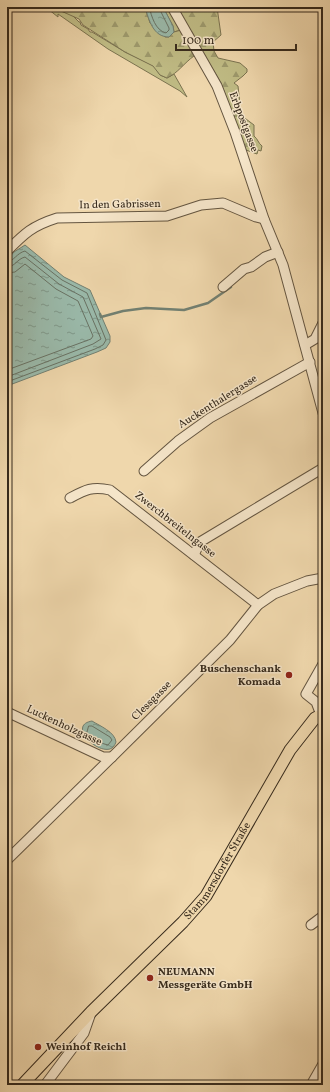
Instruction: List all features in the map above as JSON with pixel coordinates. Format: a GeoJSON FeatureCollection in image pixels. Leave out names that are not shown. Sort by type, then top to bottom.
{"type":"FeatureCollection","features":[{"type":"Feature","properties":{"kind":"main road","name":"Stammersdorfer Straße"},"geometry":{"type":"LineString","coordinates":[[22,1085],[92,1012],[183,922],[206,896],[290,750],[315,718],[322,714]]}},
{"type":"Feature","properties":{"kind":"street","name":"Erbpostgasse"},"geometry":{"type":"LineString","coordinates":[[172,7],[217,86],[245,158],[264,219],[278,252],[310,362],[323,413]]}},
{"type":"Feature","properties":{"kind":"street","name":"In den Gabrissen"},"geometry":{"type":"LineString","coordinates":[[7,250],[28,231],[42,223],[57,218],[168,216],[201,205],[223,203],[264,219]]}},
{"type":"Feature","properties":{"kind":"street"},"geometry":{"type":"LineString","coordinates":[[223,288],[244,269],[251,267],[265,257],[278,252]]}},
{"type":"Feature","properties":{"kind":"street"},"geometry":{"type":"LineString","coordinates":[[305,345],[316,339],[323,323]]}},
{"type":"Feature","properties":{"kind":"street","name":"Auckenthalergasse"},"geometry":{"type":"LineString","coordinates":[[144,471],[178,441],[210,418],[310,362]]}},
{"type":"Feature","properties":{"kind":"street"},"geometry":{"type":"LineString","coordinates":[[194,555],[200,542],[323,468]]}},
{"type":"Feature","properties":{"kind":"street","name":"Zwerchbreitelngasse"},"geometry":{"type":"LineString","coordinates":[[70,498],[85,489],[100,488],[110,490],[258,605]]}},
{"type":"Feature","properties":{"kind":"street","name":"Clessgasse"},"geometry":{"type":"LineString","coordinates":[[7,860],[230,640],[258,605],[274,594],[307,581],[323,578]]}},
{"type":"Feature","properties":{"kind":"street"},"geometry":{"type":"LineString","coordinates":[[322,714],[316,702],[306,694],[323,664]]}},
{"type":"Feature","properties":{"kind":"street","name":"Luckenholzgasse"},"geometry":{"type":"LineString","coordinates":[[7,712],[23,721],[102,756],[112,757]]}},
{"type":"Feature","properties":{"kind":"street"},"geometry":{"type":"LineString","coordinates":[[311,925],[323,916]]}},
{"type":"Feature","properties":{"kind":"street","name":"Stammersdorfer Straße"},"geometry":{"type":"LineString","coordinates":[[50,1083],[84,1033],[92,1012]]}},
{"type":"Feature","properties":{"kind":"street"},"geometry":{"type":"LineString","coordinates":[[312,1085],[323,1064]]}},
{"type":"Feature","properties":{"kind":"green space"},"geometry":{"type":"Polygon","coordinates":[[[47,7],[60,7],[61,11],[72,15],[90,32],[125,52],[154,66],[160,75],[167,78],[174,74],[187,97],[180,91],[108,49],[58,14],[58,17],[47,7]]]}},
{"type":"Feature","properties":{"kind":"green space"},"geometry":{"type":"Polygon","coordinates":[[[60,7],[145,7],[150,23],[165,37],[169,37],[174,32],[181,30],[194,56],[167,78],[160,75],[153,66],[125,52],[83,25],[79,19],[61,11],[60,7]]]}},
{"type":"Feature","properties":{"kind":"green space"},"geometry":{"type":"Polygon","coordinates":[[[163,7],[168,7],[181,30],[174,32],[173,26],[163,7]]]}},
{"type":"Feature","properties":{"kind":"green space"},"geometry":{"type":"Polygon","coordinates":[[[179,7],[217,7],[221,35],[213,42],[214,51],[218,58],[240,63],[247,69],[247,72],[234,83],[238,86],[240,104],[238,106],[240,111],[238,114],[240,117],[242,116],[254,125],[254,136],[262,146],[261,151],[258,150],[257,154],[246,150],[221,83],[178,10],[179,7]]]}},
{"type":"Feature","properties":{"kind":"water"},"geometry":{"type":"Polygon","coordinates":[[[145,7],[163,7],[173,26],[174,32],[169,37],[155,31],[152,27],[145,7]]]}},
{"type":"Feature","properties":{"kind":"water"},"geometry":{"type":"Polygon","coordinates":[[[25,245],[64,277],[90,290],[110,336],[110,342],[106,348],[97,352],[7,386],[7,260],[14,252],[25,245]]]}},
{"type":"Feature","properties":{"kind":"water"},"geometry":{"type":"Polygon","coordinates":[[[92,721],[113,735],[116,742],[112,748],[104,749],[97,747],[86,738],[83,733],[83,728],[85,724],[92,721]]]}},
{"type":"Feature","properties":{"kind":"waterway"},"geometry":{"type":"LineString","coordinates":[[100,314],[101,317],[123,311],[146,308],[184,310],[208,303],[231,287]]}},
{"type":"Feature","properties":{"kind":"place","name":"Buschenschank Komada"},"geometry":{"type":"Point","coordinates":[289,675]}},
{"type":"Feature","properties":{"kind":"place","name":"NEUMANN Messgeräte GmbH"},"geometry":{"type":"Point","coordinates":[150,978]}},
{"type":"Feature","properties":{"kind":"place","name":"Weinhof Reichl"},"geometry":{"type":"Point","coordinates":[38,1047]}}]}
